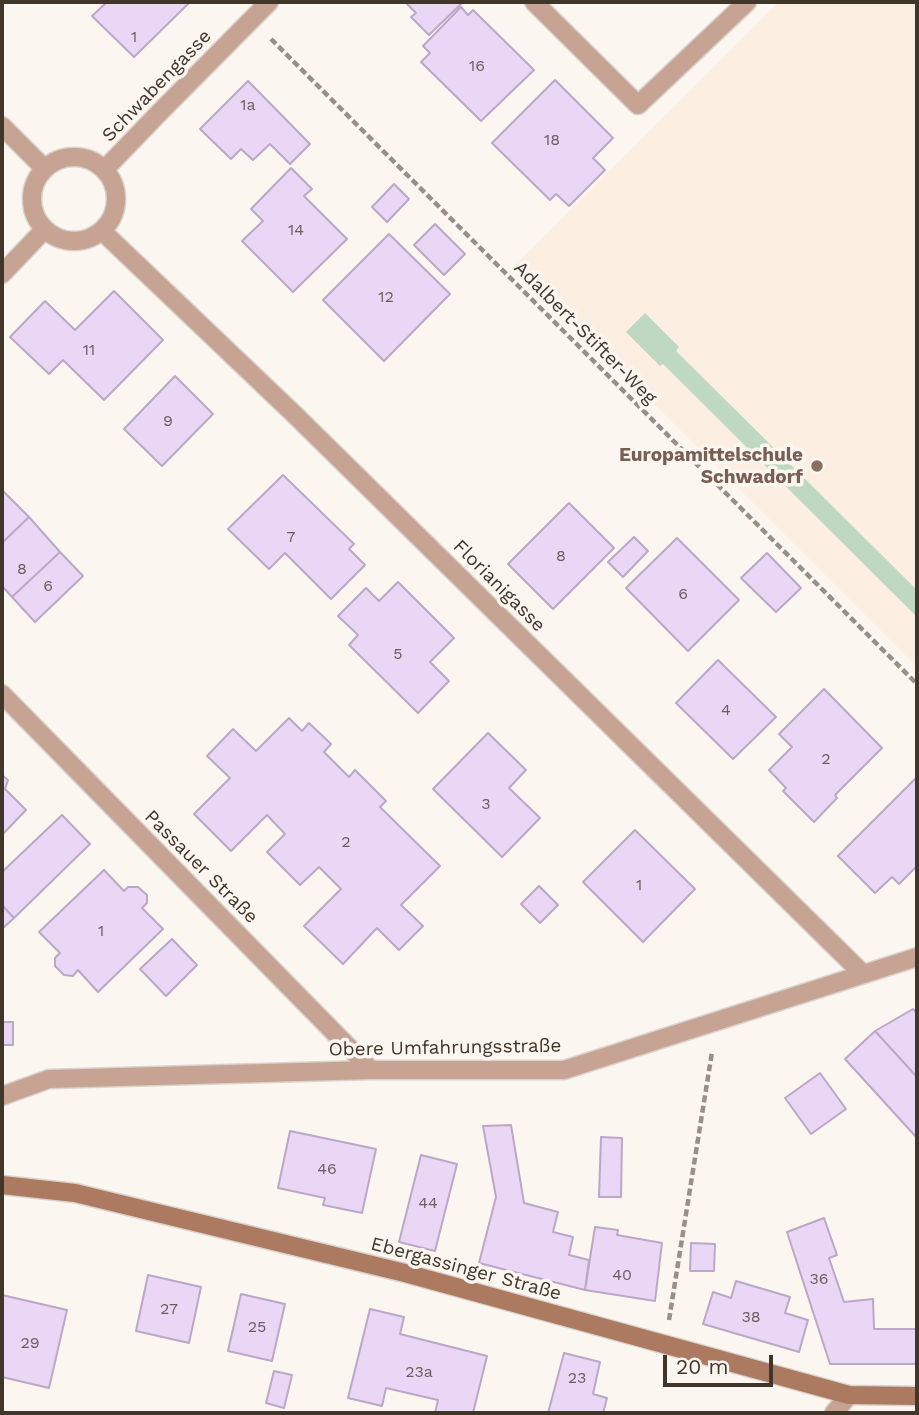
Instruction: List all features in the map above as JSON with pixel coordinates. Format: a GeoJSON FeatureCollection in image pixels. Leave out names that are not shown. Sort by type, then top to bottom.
{"type":"FeatureCollection","features":[{"type":"Feature","properties":{"kind":"main road","name":"Ebergassinger Straße"},"geometry":{"type":"LineString","coordinates":[[2,1185],[89,1196],[405,1273],[849,1395],[917,1396]]}},
{"type":"Feature","properties":{"kind":"street","name":"Schwabengasse"},"geometry":{"type":"LineString","coordinates":[[105,169],[269,2]]}},
{"type":"Feature","properties":{"kind":"street"},"geometry":{"type":"LineString","coordinates":[[534,2],[638,105],[747,2]]}},
{"type":"Feature","properties":{"kind":"street"},"geometry":{"type":"LineString","coordinates":[[2,126],[44,168]]}},
{"type":"Feature","properties":{"kind":"street"},"geometry":{"type":"LineString","coordinates":[[64,158],[83,158],[105,169],[116,190],[116,205],[111,219],[102,231],[83,240],[68,241],[54,237],[44,230],[32,207],[32,193],[36,179],[44,168],[64,158]]}},
{"type":"Feature","properties":{"kind":"street"},"geometry":{"type":"LineString","coordinates":[[2,274],[44,230]]}},
{"type":"Feature","properties":{"kind":"street","name":"Florianigasse"},"geometry":{"type":"LineString","coordinates":[[102,231],[295,415],[863,974]]}},
{"type":"Feature","properties":{"kind":"street","name":"Passauer Straße"},"geometry":{"type":"LineString","coordinates":[[2,694],[371,1070]]}},
{"type":"Feature","properties":{"kind":"street","name":"Obere Umfahrungsstraße"},"geometry":{"type":"LineString","coordinates":[[2,1096],[49,1079],[371,1070],[564,1070],[917,957]]}},
{"type":"Feature","properties":{"kind":"street"},"geometry":{"type":"LineString","coordinates":[[834,1413],[849,1395]]}},
{"type":"Feature","properties":{"kind":"path","name":"Adalbert-Stifter-Weg"},"geometry":{"type":"LineString","coordinates":[[251,19],[917,684]]}},
{"type":"Feature","properties":{"kind":"path"},"geometry":{"type":"LineString","coordinates":[[665,1345],[716,1021]]}},
{"type":"Feature","properties":{"kind":"shaded area","name":"Europamittelschule Schwadorf"},"geometry":{"type":"Polygon","coordinates":[[[779,2],[917,2],[917,667],[515,265],[779,2]]]}},
{"type":"Feature","properties":{"kind":"green space"},"geometry":{"type":"Polygon","coordinates":[[[645,313],[679,347],[676,351],[917,590],[917,617],[663,364],[660,366],[626,332],[645,313]]]}},
{"type":"Feature","properties":{"kind":"building"},"geometry":{"type":"Polygon","coordinates":[[[107,2],[190,2],[134,57],[92,16],[107,2]]]}},
{"type":"Feature","properties":{"kind":"building"},"geometry":{"type":"Polygon","coordinates":[[[405,2],[463,2],[429,35],[411,17],[416,13],[405,2]]]}},
{"type":"Feature","properties":{"kind":"building"},"geometry":{"type":"Polygon","coordinates":[[[461,7],[468,15],[473,10],[534,70],[481,121],[421,62],[430,53],[423,46],[461,7]]]}},
{"type":"Feature","properties":{"kind":"building"},"geometry":{"type":"Polygon","coordinates":[[[555,80],[613,138],[593,158],[605,170],[569,206],[556,194],[550,200],[492,143],[555,80]]]}},
{"type":"Feature","properties":{"kind":"building"},"geometry":{"type":"Polygon","coordinates":[[[248,81],[310,144],[290,164],[270,144],[253,160],[241,149],[231,159],[200,129],[248,81]]]}},
{"type":"Feature","properties":{"kind":"building"},"geometry":{"type":"Polygon","coordinates":[[[291,168],[312,189],[304,196],[347,239],[293,292],[242,241],[263,221],[251,209],[291,168]]]}},
{"type":"Feature","properties":{"kind":"building"},"geometry":{"type":"Polygon","coordinates":[[[394,184],[409,199],[387,222],[372,207],[394,184]]]}},
{"type":"Feature","properties":{"kind":"building"},"geometry":{"type":"Polygon","coordinates":[[[435,224],[465,254],[444,275],[414,245],[435,224]]]}},
{"type":"Feature","properties":{"kind":"building"},"geometry":{"type":"Polygon","coordinates":[[[389,234],[450,294],[384,361],[323,300],[389,234]]]}},
{"type":"Feature","properties":{"kind":"building"},"geometry":{"type":"Polygon","coordinates":[[[114,291],[163,340],[104,400],[63,360],[49,374],[10,337],[45,301],[75,330],[114,291]]]}},
{"type":"Feature","properties":{"kind":"building"},"geometry":{"type":"Polygon","coordinates":[[[175,376],[213,414],[162,466],[124,429],[175,376]]]}},
{"type":"Feature","properties":{"kind":"building"},"geometry":{"type":"Polygon","coordinates":[[[283,475],[354,544],[349,549],[365,565],[331,599],[285,553],[269,569],[228,529],[283,475]]]}},
{"type":"Feature","properties":{"kind":"building"},"geometry":{"type":"Polygon","coordinates":[[[2,490],[29,517],[2,543],[2,490]]]}},
{"type":"Feature","properties":{"kind":"building"},"geometry":{"type":"Polygon","coordinates":[[[569,503],[614,548],[553,609],[508,564],[569,503]]]}},
{"type":"Feature","properties":{"kind":"building"},"geometry":{"type":"Polygon","coordinates":[[[29,517],[60,552],[12,597],[2,586],[2,543],[29,517]]]}},
{"type":"Feature","properties":{"kind":"building"},"geometry":{"type":"Polygon","coordinates":[[[634,537],[648,551],[623,577],[608,562],[634,537]]]}},
{"type":"Feature","properties":{"kind":"building"},"geometry":{"type":"Polygon","coordinates":[[[677,538],[739,600],[688,651],[626,588],[677,538]]]}},
{"type":"Feature","properties":{"kind":"building"},"geometry":{"type":"Polygon","coordinates":[[[60,552],[83,576],[35,622],[12,597],[60,552]]]}},
{"type":"Feature","properties":{"kind":"building"},"geometry":{"type":"Polygon","coordinates":[[[767,553],[801,588],[776,612],[741,578],[767,553]]]}},
{"type":"Feature","properties":{"kind":"building"},"geometry":{"type":"Polygon","coordinates":[[[398,582],[454,638],[430,662],[449,681],[418,713],[349,645],[358,635],[338,616],[366,588],[379,601],[398,582]]]}},
{"type":"Feature","properties":{"kind":"building"},"geometry":{"type":"Polygon","coordinates":[[[718,660],[776,717],[733,759],[676,703],[718,660]]]}},
{"type":"Feature","properties":{"kind":"building"},"geometry":{"type":"Polygon","coordinates":[[[824,689],[882,748],[835,795],[837,798],[814,822],[783,791],[786,788],[769,770],[792,747],[779,734],[824,689]]]}},
{"type":"Feature","properties":{"kind":"building"},"geometry":{"type":"Polygon","coordinates":[[[289,718],[302,731],[309,723],[331,744],[324,752],[349,777],[355,770],[386,801],[380,807],[440,866],[401,905],[423,926],[399,950],[377,928],[343,964],[304,926],[341,889],[319,867],[300,885],[267,852],[285,834],[267,815],[231,851],[194,814],[230,778],[207,756],[233,729],[256,751],[289,718]]]}},
{"type":"Feature","properties":{"kind":"building"},"geometry":{"type":"Polygon","coordinates":[[[488,733],[526,770],[509,788],[540,818],[502,857],[433,789],[488,733]]]}},
{"type":"Feature","properties":{"kind":"building"},"geometry":{"type":"Polygon","coordinates":[[[2,775],[8,780],[5,789],[26,810],[2,835],[2,775]]]}},
{"type":"Feature","properties":{"kind":"building"},"geometry":{"type":"Polygon","coordinates":[[[917,777],[917,870],[915,868],[899,884],[892,877],[875,893],[838,856],[917,777]]]}},
{"type":"Feature","properties":{"kind":"building"},"geometry":{"type":"Polygon","coordinates":[[[62,815],[90,844],[14,918],[2,905],[2,872],[62,815]]]}},
{"type":"Feature","properties":{"kind":"building"},"geometry":{"type":"Polygon","coordinates":[[[635,830],[695,889],[643,942],[583,882],[635,830]]]}},
{"type":"Feature","properties":{"kind":"building"},"geometry":{"type":"Polygon","coordinates":[[[104,870],[124,891],[128,887],[138,887],[147,895],[147,903],[142,908],[163,929],[98,992],[78,970],[73,976],[64,975],[55,966],[55,958],[60,953],[39,932],[104,870]]]}},
{"type":"Feature","properties":{"kind":"building"},"geometry":{"type":"Polygon","coordinates":[[[539,886],[558,905],[540,923],[521,904],[539,886]]]}},
{"type":"Feature","properties":{"kind":"building"},"geometry":{"type":"Polygon","coordinates":[[[2,905],[14,918],[2,929],[2,905]]]}},
{"type":"Feature","properties":{"kind":"building"},"geometry":{"type":"Polygon","coordinates":[[[172,939],[197,965],[166,996],[140,969],[172,939]]]}},
{"type":"Feature","properties":{"kind":"building"},"geometry":{"type":"Polygon","coordinates":[[[913,1009],[917,1013],[917,1077],[875,1031],[913,1009]]]}},
{"type":"Feature","properties":{"kind":"building"},"geometry":{"type":"Polygon","coordinates":[[[2,1022],[13,1022],[13,1045],[2,1045],[2,1022]]]}},
{"type":"Feature","properties":{"kind":"building"},"geometry":{"type":"Polygon","coordinates":[[[875,1031],[917,1077],[917,1138],[845,1059],[875,1031]]]}},
{"type":"Feature","properties":{"kind":"building"},"geometry":{"type":"Polygon","coordinates":[[[820,1073],[846,1109],[811,1134],[785,1098],[820,1073]]]}},
{"type":"Feature","properties":{"kind":"building"},"geometry":{"type":"Polygon","coordinates":[[[511,1125],[524,1203],[558,1212],[553,1232],[573,1237],[569,1255],[589,1260],[585,1290],[479,1263],[496,1197],[483,1126],[511,1125]]]}},
{"type":"Feature","properties":{"kind":"building"},"geometry":{"type":"Polygon","coordinates":[[[290,1131],[376,1149],[362,1213],[323,1205],[325,1198],[278,1188],[290,1131]]]}},
{"type":"Feature","properties":{"kind":"building"},"geometry":{"type":"Polygon","coordinates":[[[601,1137],[622,1138],[621,1197],[599,1197],[601,1137]]]}},
{"type":"Feature","properties":{"kind":"building"},"geometry":{"type":"Polygon","coordinates":[[[421,1155],[457,1164],[435,1251],[399,1242],[421,1155]]]}},
{"type":"Feature","properties":{"kind":"building"},"geometry":{"type":"Polygon","coordinates":[[[824,1218],[837,1255],[829,1258],[844,1302],[873,1299],[874,1329],[917,1329],[917,1364],[830,1364],[787,1232],[824,1218]]]}},
{"type":"Feature","properties":{"kind":"building"},"geometry":{"type":"Polygon","coordinates":[[[595,1227],[618,1230],[617,1235],[662,1243],[655,1301],[585,1290],[595,1227]]]}},
{"type":"Feature","properties":{"kind":"building"},"geometry":{"type":"Polygon","coordinates":[[[691,1243],[715,1244],[714,1271],[690,1271],[691,1243]]]}},
{"type":"Feature","properties":{"kind":"building"},"geometry":{"type":"Polygon","coordinates":[[[148,1275],[201,1287],[189,1343],[136,1331],[148,1275]]]}},
{"type":"Feature","properties":{"kind":"building"},"geometry":{"type":"Polygon","coordinates":[[[736,1281],[790,1297],[785,1313],[808,1320],[799,1352],[703,1324],[713,1292],[731,1298],[736,1281]]]}},
{"type":"Feature","properties":{"kind":"building"},"geometry":{"type":"Polygon","coordinates":[[[241,1294],[285,1304],[272,1361],[228,1351],[241,1294]]]}},
{"type":"Feature","properties":{"kind":"building"},"geometry":{"type":"Polygon","coordinates":[[[2,1295],[67,1310],[49,1388],[2,1377],[2,1295]]]}},
{"type":"Feature","properties":{"kind":"building"},"geometry":{"type":"Polygon","coordinates":[[[370,1309],[404,1317],[400,1334],[487,1356],[473,1413],[435,1413],[438,1400],[386,1388],[382,1406],[348,1398],[370,1309]]]}},
{"type":"Feature","properties":{"kind":"building"},"geometry":{"type":"Polygon","coordinates":[[[564,1353],[600,1362],[593,1394],[607,1398],[603,1413],[548,1413],[564,1353]]]}},
{"type":"Feature","properties":{"kind":"building"},"geometry":{"type":"Polygon","coordinates":[[[274,1371],[292,1375],[284,1408],[266,1403],[274,1371]]]}},
{"type":"Feature","properties":{"kind":"place","name":"Europamittelschule Schwadorf"},"geometry":{"type":"Point","coordinates":[817,466]}}]}
